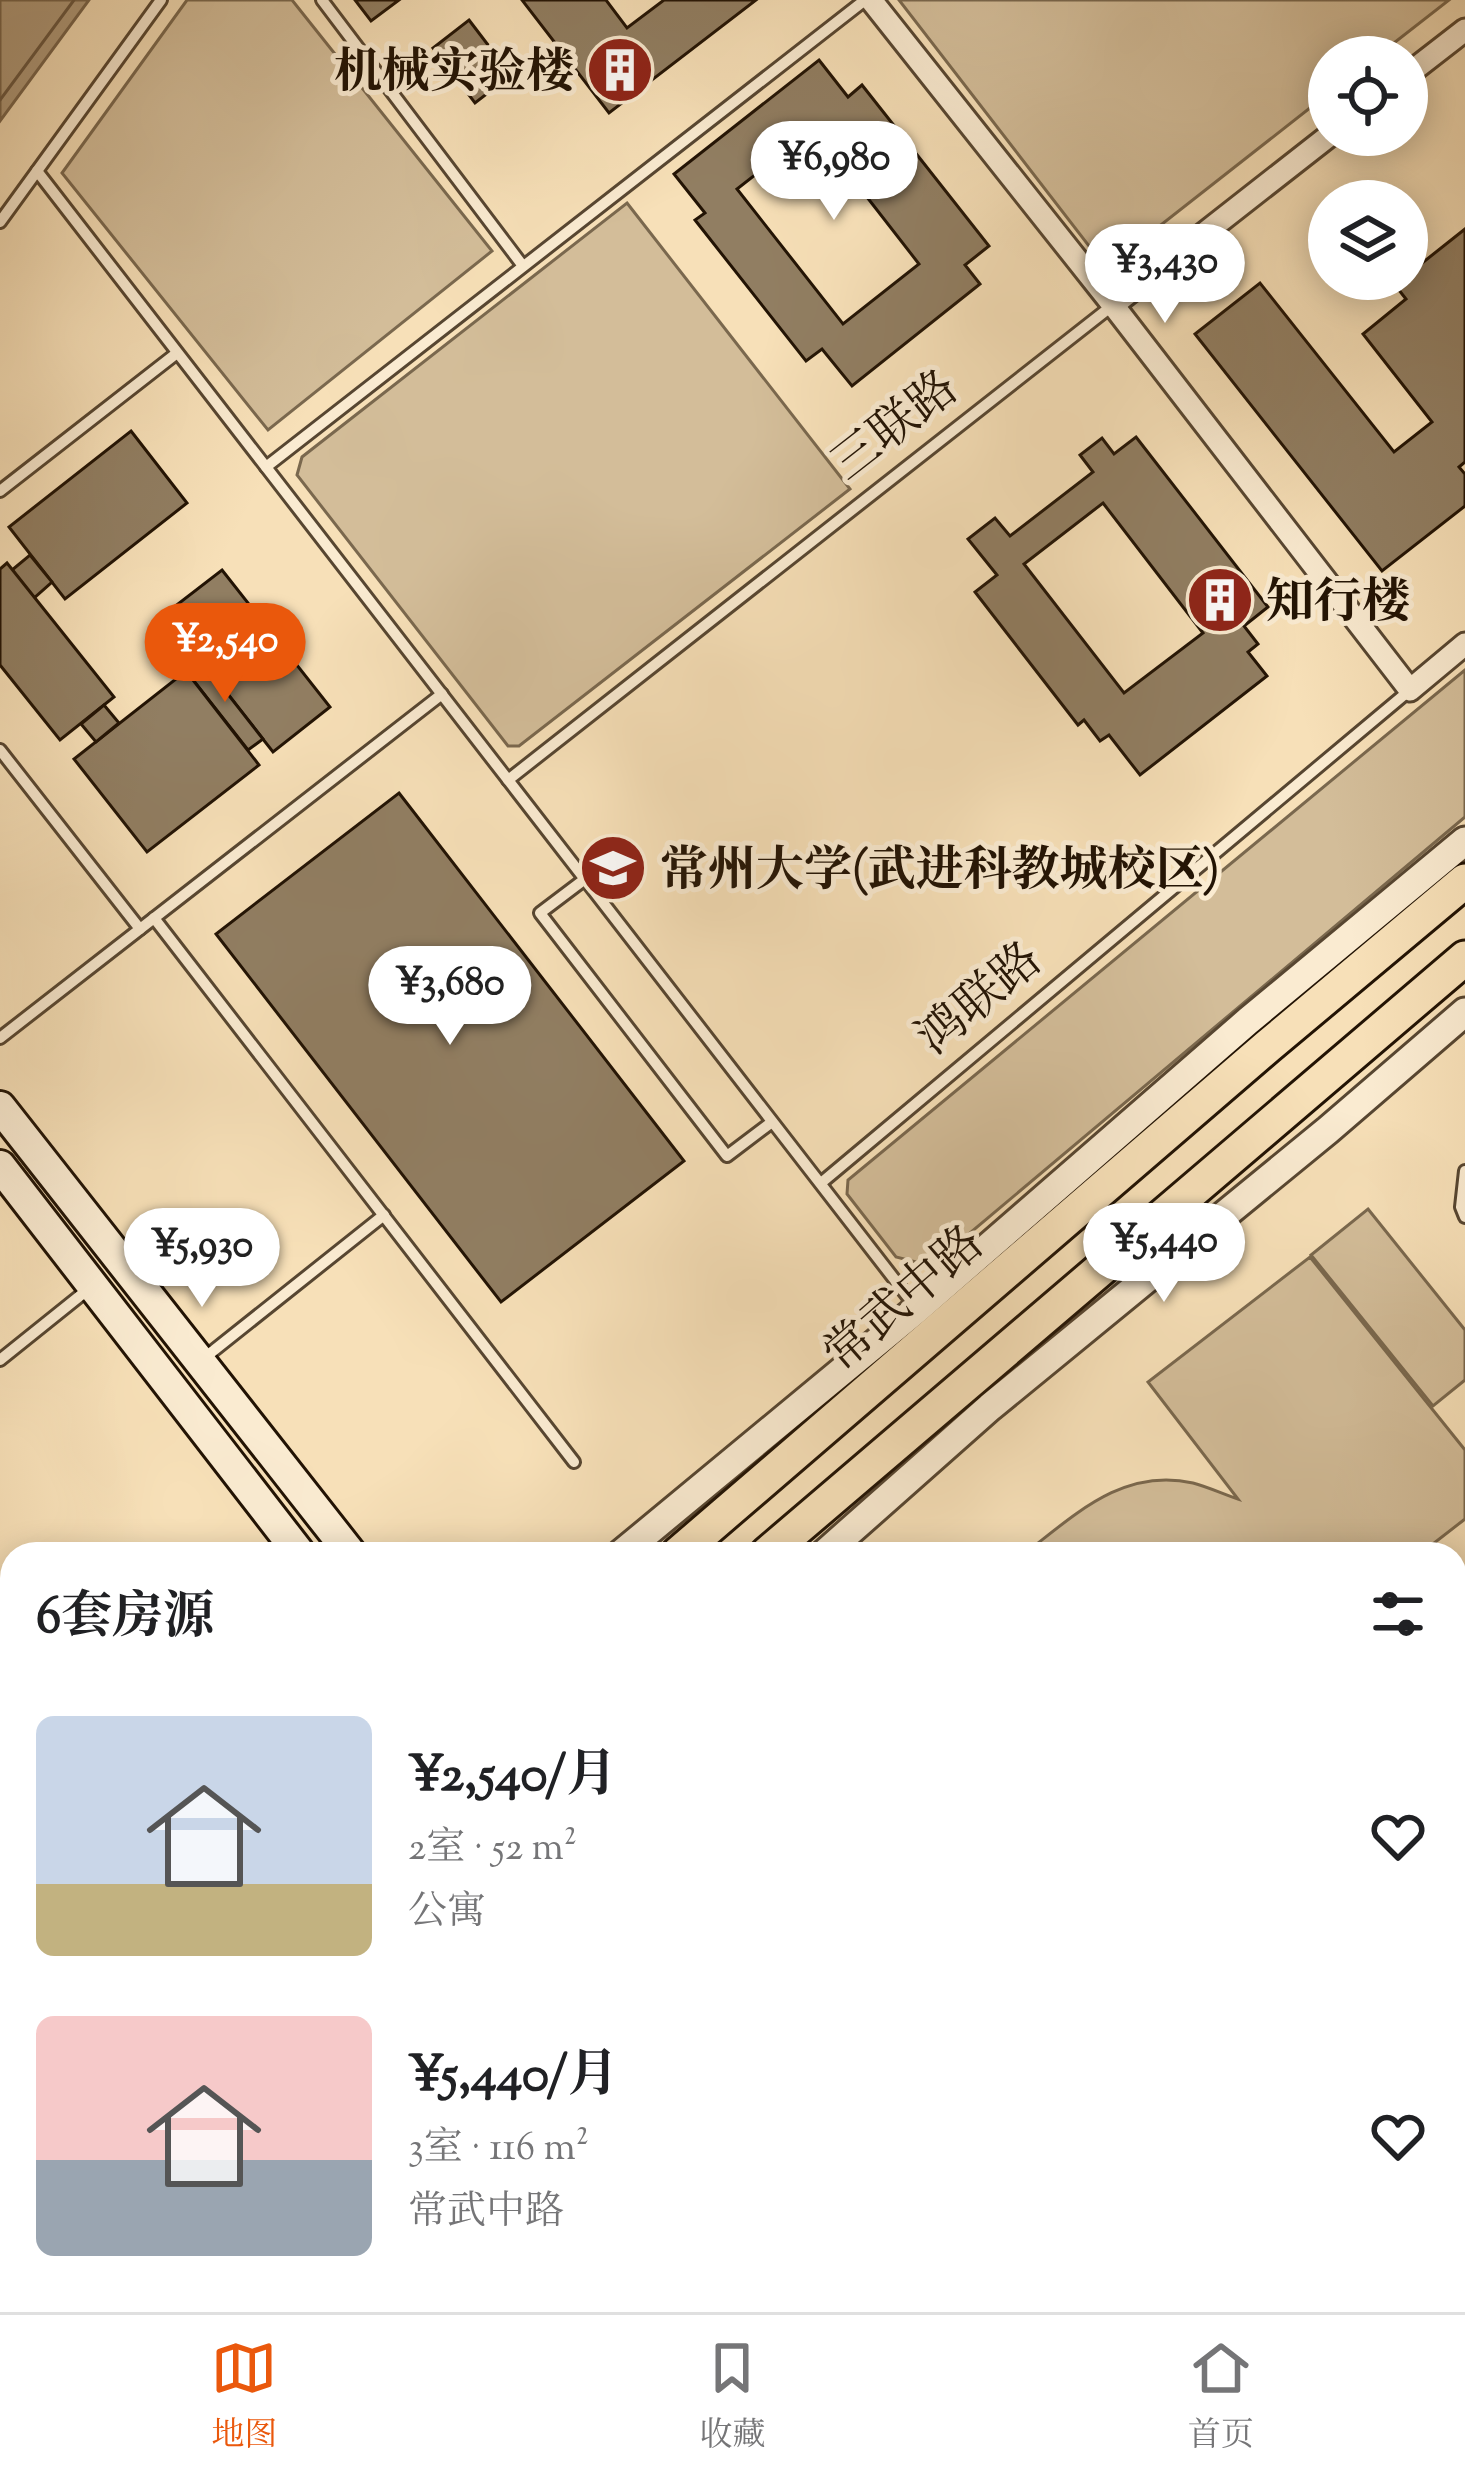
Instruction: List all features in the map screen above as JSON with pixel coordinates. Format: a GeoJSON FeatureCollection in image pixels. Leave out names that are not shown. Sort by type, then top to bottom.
{"type":"FeatureCollection","features":[{"type":"Feature","properties":{"kind":"main road","name":"常武中路"},"geometry":{"type":"LineString","coordinates":[[692,1542],[1465,881]]}},
{"type":"Feature","properties":{"kind":"main road"},"geometry":{"type":"LineString","coordinates":[[781,1542],[1465,958]]}},
{"type":"Feature","properties":{"kind":"main road"},"geometry":{"type":"LineString","coordinates":[[0,1106],[341,1542]]}},
{"type":"Feature","properties":{"kind":"main road"},"geometry":{"type":"LineString","coordinates":[[0,1166],[291,1542]]}},
{"type":"Feature","properties":{"kind":"street"},"geometry":{"type":"LineString","coordinates":[[868,0],[1113,304],[1410,690]]}},
{"type":"Feature","properties":{"kind":"street"},"geometry":{"type":"LineString","coordinates":[[1428,59],[1465,30]]}},
{"type":"Feature","properties":{"kind":"street","name":"三联路"},"geometry":{"type":"LineString","coordinates":[[1113,304],[1308,152]]}},
{"type":"Feature","properties":{"kind":"street","name":"鸿联路"},"geometry":{"type":"LineString","coordinates":[[1410,690],[1465,644]]}},
{"type":"Feature","properties":{"kind":"street"},"geometry":{"type":"LineString","coordinates":[[635,1542],[917,1309],[1248,1021],[1465,841]]}},
{"type":"Feature","properties":{"kind":"street"},"geometry":{"type":"LineString","coordinates":[[838,1542],[990,1407],[1465,1012]]}},
{"type":"Feature","properties":{"kind":"lane"},"geometry":{"type":"LineString","coordinates":[[0,222],[161,0]]}},
{"type":"Feature","properties":{"kind":"lane"},"geometry":{"type":"LineString","coordinates":[[322,0],[524,266]]}},
{"type":"Feature","properties":{"kind":"lane"},"geometry":{"type":"LineString","coordinates":[[266,467],[868,0]]}},
{"type":"Feature","properties":{"kind":"lane"},"geometry":{"type":"LineString","coordinates":[[37,171],[917,1309]]}},
{"type":"Feature","properties":{"kind":"lane","name":"三联路"},"geometry":{"type":"LineString","coordinates":[[508,781],[1113,304]]}},
{"type":"Feature","properties":{"kind":"lane"},"geometry":{"type":"LineString","coordinates":[[0,491],[178,353]]}},
{"type":"Feature","properties":{"kind":"lane","name":"鸿联路"},"geometry":{"type":"LineString","coordinates":[[821,1183],[1410,690]]}},
{"type":"Feature","properties":{"kind":"lane"},"geometry":{"type":"LineString","coordinates":[[0,1038],[442,694]]}},
{"type":"Feature","properties":{"kind":"lane"},"geometry":{"type":"LineString","coordinates":[[0,750],[140,929]]}},
{"type":"Feature","properties":{"kind":"lane"},"geometry":{"type":"LineString","coordinates":[[585,879],[540,913],[727,1156],[772,1122]]}},
{"type":"Feature","properties":{"kind":"lane"},"geometry":{"type":"LineString","coordinates":[[154,918],[574,1462]]}},
{"type":"Feature","properties":{"kind":"lane"},"geometry":{"type":"LineString","coordinates":[[1465,1171],[1461,1208],[1465,1217]]}},
{"type":"Feature","properties":{"kind":"lane"},"geometry":{"type":"LineString","coordinates":[[200,1361],[384,1215]]}},
{"type":"Feature","properties":{"kind":"lane"},"geometry":{"type":"LineString","coordinates":[[0,1360],[92,1286]]}},
{"type":"Feature","properties":{"kind":"shaded area"},"geometry":{"type":"Polygon","coordinates":[[[187,0],[292,0],[492,251],[268,430],[62,173],[187,0]]]}},
{"type":"Feature","properties":{"kind":"shaded area"},"geometry":{"type":"Polygon","coordinates":[[[899,0],[1449,0],[1403,36],[1308,36],[1308,109],[1106,268],[899,0]]]}},
{"type":"Feature","properties":{"kind":"shaded area"},"geometry":{"type":"Polygon","coordinates":[[[627,203],[850,489],[519,746],[508,746],[297,475],[302,457],[627,203]]]}},
{"type":"Feature","properties":{"kind":"shaded area"},"geometry":{"type":"Polygon","coordinates":[[[1465,670],[1465,817],[939,1259],[916,1262],[896,1257],[847,1194],[848,1180],[1465,670]]]}},
{"type":"Feature","properties":{"kind":"shaded area"},"geometry":{"type":"Polygon","coordinates":[[[1368,1209],[1465,1330],[1465,1380],[1433,1406],[1311,1255],[1368,1209]]]}},
{"type":"Feature","properties":{"kind":"shaded area"},"geometry":{"type":"Polygon","coordinates":[[[1310,1257],[1465,1450],[1465,1519],[1435,1542],[1039,1542],[1101,1498],[1144,1482],[1193,1483],[1238,1499],[1148,1382],[1310,1257]]]}},
{"type":"Feature","properties":{"kind":"water"},"geometry":{"type":"Polygon","coordinates":[[[0,0],[89,0],[0,121],[0,0]]]}},
{"type":"Feature","properties":{"kind":"building"},"geometry":{"type":"Polygon","coordinates":[[[355,0],[399,0],[371,21],[355,0]]]}},
{"type":"Feature","properties":{"kind":"building","name":"机械实验楼"},"geometry":{"type":"Polygon","coordinates":[[[522,0],[606,0],[627,28],[664,0],[756,0],[609,113],[522,0]]]}},
{"type":"Feature","properties":{"kind":"building"},"geometry":{"type":"Polygon","coordinates":[[[469,20],[511,75],[475,103],[433,48],[469,20]]]}},
{"type":"Feature","properties":{"kind":"building"},"geometry":{"type":"Polygon","coordinates":[[[819,60],[848,97],[862,85],[989,246],[965,265],[980,284],[852,386],[822,349],[806,361],[695,220],[705,213],[674,174],[819,60]],[[814,129],[737,189],[843,324],[919,264],[814,129]]]}},
{"type":"Feature","properties":{"kind":"building"},"geometry":{"type":"Polygon","coordinates":[[[1465,229],[1465,462],[1459,467],[1465,474],[1465,506],[1382,571],[1195,334],[1260,283],[1394,452],[1432,422],[1363,334],[1405,300],[1428,300],[1428,258],[1465,229]]]}},
{"type":"Feature","properties":{"kind":"building"},"geometry":{"type":"Polygon","coordinates":[[[131,431],[187,503],[65,599],[9,527],[131,431]]]}},
{"type":"Feature","properties":{"kind":"building","name":"知行楼"},"geometry":{"type":"Polygon","coordinates":[[[1136,437],[1268,607],[1244,626],[1258,644],[1248,652],[1267,676],[1140,775],[1109,735],[1100,741],[1084,720],[1078,725],[975,592],[997,575],[968,539],[995,518],[1010,536],[1093,472],[1080,455],[1102,438],[1114,454],[1136,437]],[[1103,503],[1024,564],[1124,693],[1203,633],[1103,503]]]}},
{"type":"Feature","properties":{"kind":"building"},"geometry":{"type":"Polygon","coordinates":[[[30,555],[52,582],[34,598],[12,570],[30,555]]]}},
{"type":"Feature","properties":{"kind":"building"},"geometry":{"type":"Polygon","coordinates":[[[7,563],[114,697],[60,740],[0,665],[0,569],[7,563]]]}},
{"type":"Feature","properties":{"kind":"building"},"geometry":{"type":"Polygon","coordinates":[[[222,570],[330,707],[273,752],[165,614],[222,570]]]}},
{"type":"Feature","properties":{"kind":"building"},"geometry":{"type":"Polygon","coordinates":[[[202,661],[263,739],[248,750],[186,671],[202,661]]]}},
{"type":"Feature","properties":{"kind":"building"},"geometry":{"type":"Polygon","coordinates":[[[186,671],[259,765],[147,852],[74,759],[186,671]]]}},
{"type":"Feature","properties":{"kind":"building"},"geometry":{"type":"Polygon","coordinates":[[[104,705],[119,723],[96,742],[81,724],[104,705]]]}},
{"type":"Feature","properties":{"kind":"building"},"geometry":{"type":"Polygon","coordinates":[[[399,793],[684,1161],[501,1302],[216,934],[399,793]]]}},
{"type":"Feature","properties":{"kind":"place","name":"机械实验楼"},"geometry":{"type":"Point","coordinates":[620,70]}},
{"type":"Feature","properties":{"kind":"place","name":"知行楼"},"geometry":{"type":"Point","coordinates":[1220,600]}},
{"type":"Feature","properties":{"kind":"place","name":"常州大学(武进科教城校区)"},"geometry":{"type":"Point","coordinates":[613,868]}}]}
